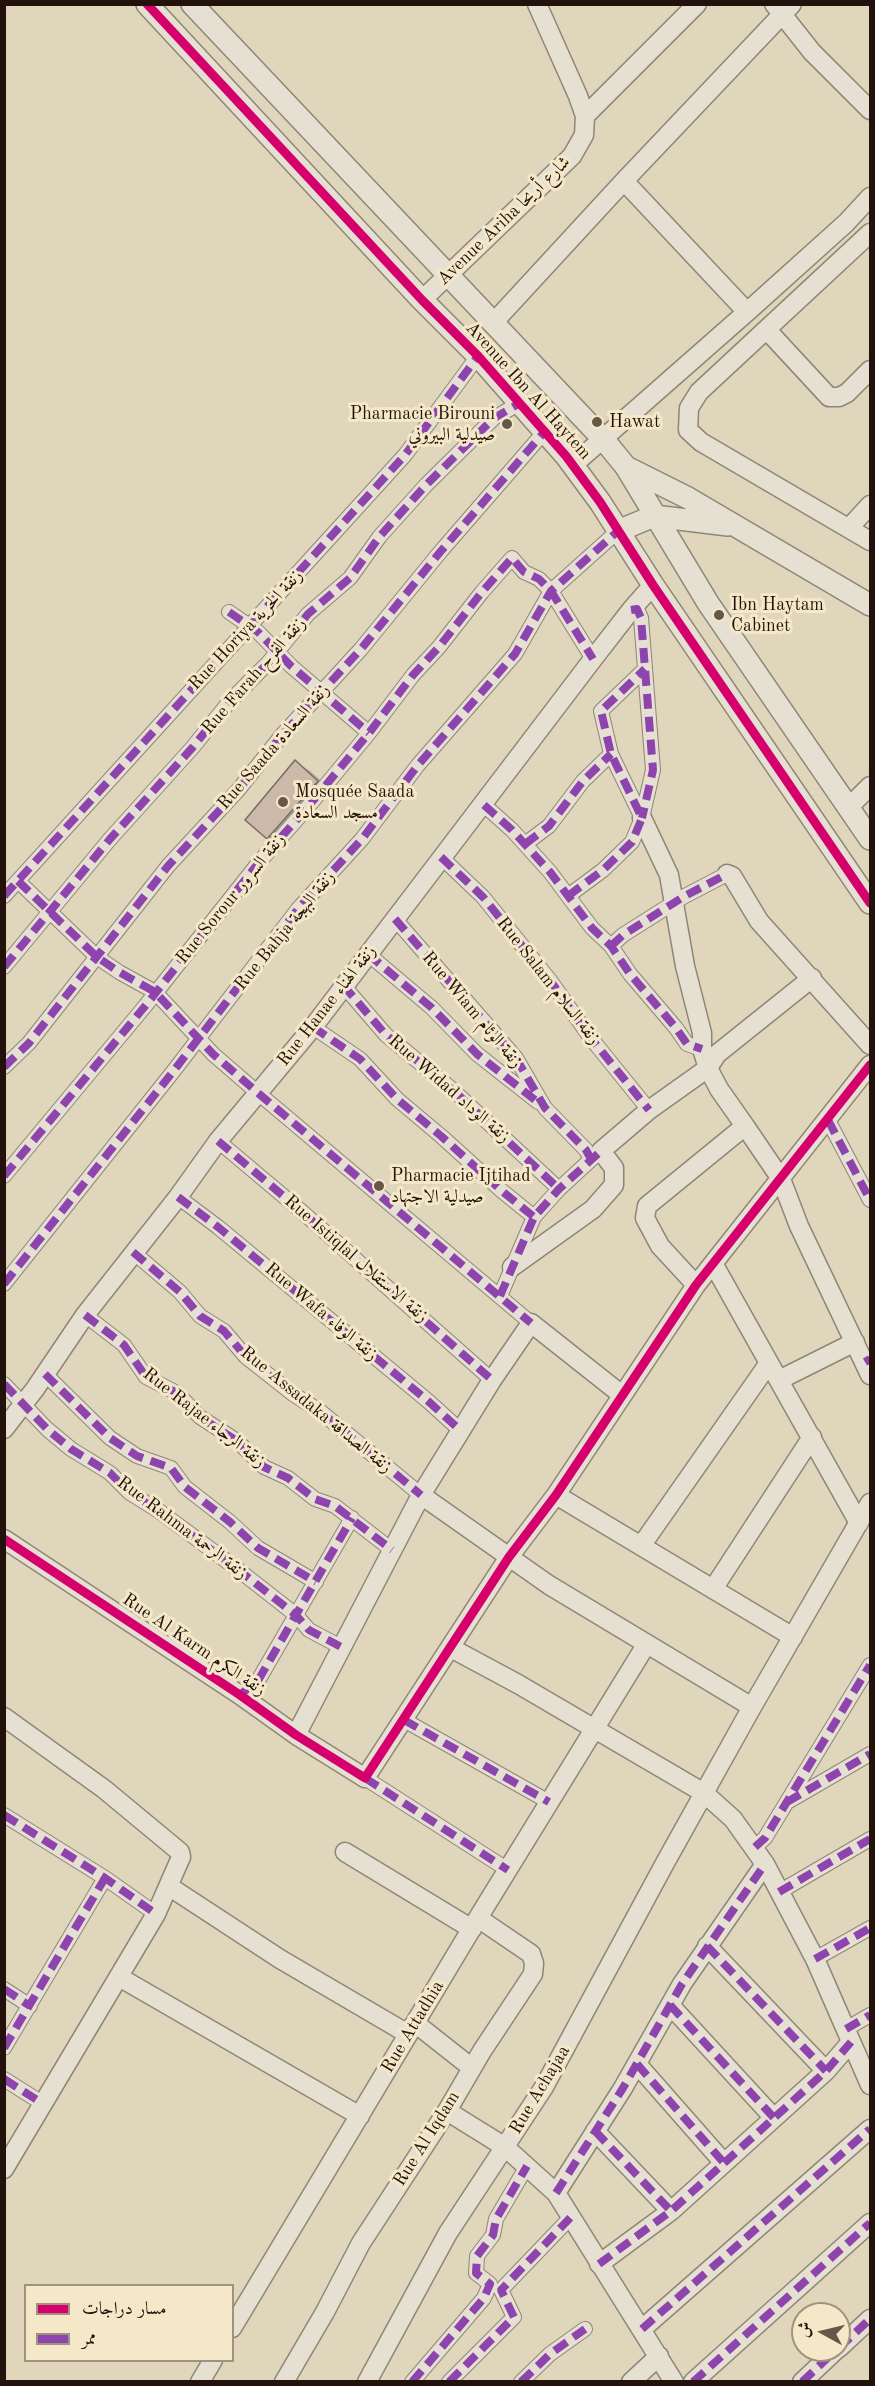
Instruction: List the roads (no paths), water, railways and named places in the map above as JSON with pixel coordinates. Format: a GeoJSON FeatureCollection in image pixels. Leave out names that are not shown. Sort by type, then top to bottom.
{"type":"FeatureCollection","features":[{"type":"Feature","properties":{"kind":"street","name":"Avenue Ibn Al Haytem"},"geometry":{"type":"LineString","coordinates":[[147,4],[546,430],[573,465],[870,903]]}},
{"type":"Feature","properties":{"kind":"street","name":"Avenue Ibn Al Haytem"},"geometry":{"type":"LineString","coordinates":[[192,4],[447,276],[494,322],[604,440],[626,467],[708,603],[870,839]]}},
{"type":"Feature","properties":{"kind":"street"},"geometry":{"type":"LineString","coordinates":[[537,4],[579,96],[585,116],[697,4]]}},
{"type":"Feature","properties":{"kind":"street"},"geometry":{"type":"LineString","coordinates":[[494,322],[783,8],[812,52],[870,110]]}},
{"type":"Feature","properties":{"kind":"street","name":"Avenue Ariha شارع أريحا"},"geometry":{"type":"LineString","coordinates":[[422,300],[572,156],[584,135],[585,116]]}},
{"type":"Feature","properties":{"kind":"street"},"geometry":{"type":"LineString","coordinates":[[624,181],[747,312]]}},
{"type":"Feature","properties":{"kind":"street"},"geometry":{"type":"LineString","coordinates":[[573,465],[604,440],[846,223],[870,197]]}},
{"type":"Feature","properties":{"kind":"street"},"geometry":{"type":"LineString","coordinates":[[870,233],[699,392],[688,408],[688,430],[701,442],[870,541]]}},
{"type":"Feature","properties":{"kind":"street"},"geometry":{"type":"LineString","coordinates":[[766,330],[829,397],[839,397],[847,393],[870,370]]}},
{"type":"Feature","properties":{"kind":"street","name":"Rue Horiya زنقة الحرية"},"geometry":{"type":"LineString","coordinates":[[4,896],[405,455],[478,356]]}},
{"type":"Feature","properties":{"kind":"street","name":"Rue Farah زنقة الفرح"},"geometry":{"type":"LineString","coordinates":[[4,967],[110,838],[193,747],[230,701],[278,651],[308,614],[350,578],[380,536],[426,485],[494,418],[520,403]]}},
{"type":"Feature","properties":{"kind":"street","name":"Rue Saada زنقة السعادة"},"geometry":{"type":"LineString","coordinates":[[4,1067],[28,1043],[168,866],[239,789],[282,735],[361,649],[441,551],[546,430]]}},
{"type":"Feature","properties":{"kind":"street"},"geometry":{"type":"LineString","coordinates":[[626,467],[688,498],[870,605]]}},
{"type":"Feature","properties":{"kind":"street"},"geometry":{"type":"LineString","coordinates":[[849,528],[870,506]]}},
{"type":"Feature","properties":{"kind":"street"},"geometry":{"type":"LineString","coordinates":[[618,531],[654,516],[732,525]]}},
{"type":"Feature","properties":{"kind":"street","name":"Rue Bahja زنقة البهجة"},"geometry":{"type":"LineString","coordinates":[[4,1284],[199,1039],[298,909],[362,839],[418,765],[515,654],[551,591],[618,531]]}},
{"type":"Feature","properties":{"kind":"street","name":"Rue Sorour زنقة السرور"},"geometry":{"type":"LineString","coordinates":[[4,1176],[260,861],[307,808],[413,675],[440,647],[482,592],[512,558],[524,572],[539,579],[551,591],[593,659]]}},
{"type":"Feature","properties":{"kind":"street","name":"Rue Hanae زنقة الهناء"},"geometry":{"type":"LineString","coordinates":[[4,1429],[85,1315],[178,1197],[218,1141],[313,1027],[593,659],[653,585]]}},
{"type":"Feature","properties":{"kind":"street"},"geometry":{"type":"LineString","coordinates":[[568,896],[603,870],[632,842],[642,818],[653,770],[640,613],[637,609],[631,610]]}},
{"type":"Feature","properties":{"kind":"street"},"geometry":{"type":"LineString","coordinates":[[230,612],[250,625],[291,666],[369,733]]}},
{"type":"Feature","properties":{"kind":"street"},"geometry":{"type":"LineString","coordinates":[[645,669],[602,711],[611,754],[669,875],[689,986],[702,1034],[702,1049],[708,1068],[731,1109],[781,1179],[799,1226],[869,1366]]}},
{"type":"Feature","properties":{"kind":"street"},"geometry":{"type":"LineString","coordinates":[[525,844],[549,826],[584,781],[611,754]]}},
{"type":"Feature","properties":{"kind":"street"},"geometry":{"type":"LineString","coordinates":[[849,807],[870,786]]}},
{"type":"Feature","properties":{"kind":"street"},"geometry":{"type":"LineString","coordinates":[[484,805],[525,844],[592,928],[611,946],[630,974],[687,1044],[702,1049]]}},
{"type":"Feature","properties":{"kind":"street","name":"Rue Salam زنقة السلام"},"geometry":{"type":"LineString","coordinates":[[441,857],[483,897],[649,1110]]}},
{"type":"Feature","properties":{"kind":"street"},"geometry":{"type":"LineString","coordinates":[[611,946],[623,935],[727,874],[732,876],[759,921],[870,1045]]}},
{"type":"Feature","properties":{"kind":"street"},"geometry":{"type":"LineString","coordinates":[[18,881],[98,957],[155,992],[199,1039],[258,1093],[531,1323],[622,1395]]}},
{"type":"Feature","properties":{"kind":"street","name":"Rue Wiam زنقة الوئام"},"geometry":{"type":"LineString","coordinates":[[395,919],[516,1058],[545,1108],[586,1150],[596,1155]]}},
{"type":"Feature","properties":{"kind":"street"},"geometry":{"type":"LineString","coordinates":[[368,954],[432,1008],[477,1054],[545,1108]]}},
{"type":"Feature","properties":{"kind":"street"},"geometry":{"type":"LineString","coordinates":[[500,1296],[534,1217],[560,1189],[649,1110],[708,1068],[717,1054],[812,978]]}},
{"type":"Feature","properties":{"kind":"street","name":"Rue Widad زنقة الوداد"},"geometry":{"type":"LineString","coordinates":[[343,985],[386,1035],[454,1090],[560,1189]]}},
{"type":"Feature","properties":{"kind":"street"},"geometry":{"type":"LineString","coordinates":[[313,1027],[360,1059],[397,1099],[534,1217]]}},
{"type":"Feature","properties":{"kind":"street"},"geometry":{"type":"LineString","coordinates":[[508,1870],[365,1778],[509,1557],[556,1495],[696,1285],[870,1065]]}},
{"type":"Feature","properties":{"kind":"street"},"geometry":{"type":"LineString","coordinates":[[828,1120],[870,1200]]}},
{"type":"Feature","properties":{"kind":"street"},"geometry":{"type":"LineString","coordinates":[[696,1285],[660,1246],[645,1218],[647,1206],[745,1126]]}},
{"type":"Feature","properties":{"kind":"street","name":"Rue Istiqlal زنقة الاستقلال"},"geometry":{"type":"LineString","coordinates":[[218,1141],[300,1210],[492,1380]]}},
{"type":"Feature","properties":{"kind":"street"},"geometry":{"type":"LineString","coordinates":[[512,1267],[593,1209],[614,1185],[614,1168],[596,1155]]}},
{"type":"Feature","properties":{"kind":"street","name":"Rue Wafa زنقة الوفاء"},"geometry":{"type":"LineString","coordinates":[[178,1197],[218,1227],[461,1431]]}},
{"type":"Feature","properties":{"kind":"street","name":"Rue Assadaka زنقة الصداقة"},"geometry":{"type":"LineString","coordinates":[[133,1252],[180,1292],[200,1316],[224,1331],[246,1357],[293,1394],[321,1412],[421,1495]]}},
{"type":"Feature","properties":{"kind":"street"},"geometry":{"type":"LineString","coordinates":[[714,1265],[859,1523]]}},
{"type":"Feature","properties":{"kind":"street","name":"Rue Rajae زنقة الرجاء"},"geometry":{"type":"LineString","coordinates":[[85,1315],[123,1345],[146,1377],[177,1393],[200,1418],[237,1441],[264,1467],[288,1478],[315,1499],[335,1506],[392,1550]]}},
{"type":"Feature","properties":{"kind":"street"},"geometry":{"type":"LineString","coordinates":[[296,1735],[421,1495],[492,1380],[531,1323]]}},
{"type":"Feature","properties":{"kind":"street"},"geometry":{"type":"LineString","coordinates":[[779,1380],[855,1341]]}},
{"type":"Feature","properties":{"kind":"street"},"geometry":{"type":"LineString","coordinates":[[641,1546],[769,1363]]}},
{"type":"Feature","properties":{"kind":"street"},"geometry":{"type":"LineString","coordinates":[[45,1374],[110,1438],[137,1456],[171,1468],[185,1487],[223,1516],[258,1548],[316,1582]]}},
{"type":"Feature","properties":{"kind":"street","name":"Rue Rahma زنقة الرحمة"},"geometry":{"type":"LineString","coordinates":[[4,1384],[47,1429],[71,1449],[110,1473],[130,1492],[159,1510],[296,1615],[309,1630],[343,1648]]}},
{"type":"Feature","properties":{"kind":"street"},"geometry":{"type":"LineString","coordinates":[[713,1589],[812,1437]]}},
{"type":"Feature","properties":{"kind":"street"},"geometry":{"type":"LineString","coordinates":[[421,1495],[549,1585],[752,1707]]}},
{"type":"Feature","properties":{"kind":"street"},"geometry":{"type":"LineString","coordinates":[[556,1495],[793,1637]]}},
{"type":"Feature","properties":{"kind":"street","name":"Rue Achajaa"},"geometry":{"type":"LineString","coordinates":[[367,2382],[448,2233],[544,2087],[704,1792],[870,1503]]}},
{"type":"Feature","properties":{"kind":"street"},"geometry":{"type":"LineString","coordinates":[[240,1695],[259,1679],[352,1518]]}},
{"type":"Feature","properties":{"kind":"street","name":"Rue Al Karm زنقة الكرم"},"geometry":{"type":"LineString","coordinates":[[4,1539],[240,1695],[296,1735],[365,1778]]}},
{"type":"Feature","properties":{"kind":"street","name":"Rue Attadhia"},"geometry":{"type":"LineString","coordinates":[[234,2325],[646,1645]]}},
{"type":"Feature","properties":{"kind":"street"},"geometry":{"type":"LineString","coordinates":[[451,1648],[704,1792],[733,1819],[765,1864],[815,1959],[870,2085]]}},
{"type":"Feature","properties":{"kind":"street"},"geometry":{"type":"LineString","coordinates":[[754,1847],[765,1838],[870,1665]]}},
{"type":"Feature","properties":{"kind":"street"},"geometry":{"type":"LineString","coordinates":[[4,1717],[104,1789],[180,1852],[179,1865],[156,1914],[4,2169]]}},
{"type":"Feature","properties":{"kind":"street"},"geometry":{"type":"LineString","coordinates":[[404,1720],[549,1802]]}},
{"type":"Feature","properties":{"kind":"street"},"geometry":{"type":"LineString","coordinates":[[787,1802],[870,1754]]}},
{"type":"Feature","properties":{"kind":"street"},"geometry":{"type":"LineString","coordinates":[[4,1815],[105,1878],[156,1914]]}},
{"type":"Feature","properties":{"kind":"street"},"geometry":{"type":"LineString","coordinates":[[779,1892],[870,1839]]}},
{"type":"Feature","properties":{"kind":"street","name":"Rue Al Iqdam"},"geometry":{"type":"LineString","coordinates":[[284,2382],[326,2312],[361,2243],[533,1974],[534,1963],[531,1954],[345,1852]]}},
{"type":"Feature","properties":{"kind":"street"},"geometry":{"type":"LineString","coordinates":[[556,2193],[637,2064],[707,1946],[765,1864]]}},
{"type":"Feature","properties":{"kind":"street"},"geometry":{"type":"LineString","coordinates":[[4,2048],[105,1878]]}},
{"type":"Feature","properties":{"kind":"street"},"geometry":{"type":"LineString","coordinates":[[170,1887],[280,1959],[412,2028],[472,2068]]}},
{"type":"Feature","properties":{"kind":"street"},"geometry":{"type":"LineString","coordinates":[[815,1959],[870,1928]]}},
{"type":"Feature","properties":{"kind":"street"},"geometry":{"type":"LineString","coordinates":[[707,1946],[826,2071]]}},
{"type":"Feature","properties":{"kind":"street"},"geometry":{"type":"LineString","coordinates":[[119,1977],[360,2116]]}},
{"type":"Feature","properties":{"kind":"street"},"geometry":{"type":"LineString","coordinates":[[4,1989],[30,2006]]}},
{"type":"Feature","properties":{"kind":"street"},"geometry":{"type":"LineString","coordinates":[[670,2005],[774,2118]]}},
{"type":"Feature","properties":{"kind":"street"},"geometry":{"type":"LineString","coordinates":[[599,2264],[671,2211],[826,2071],[848,2035],[870,2015]]}},
{"type":"Feature","properties":{"kind":"street"},"geometry":{"type":"LineString","coordinates":[[637,2064],[724,2163]]}},
{"type":"Feature","properties":{"kind":"street"},"geometry":{"type":"LineString","coordinates":[[4,2079],[42,2103]]}},
{"type":"Feature","properties":{"kind":"street"},"geometry":{"type":"LineString","coordinates":[[447,2110],[505,2147],[556,2193],[674,2382]]}},
{"type":"Feature","properties":{"kind":"street"},"geometry":{"type":"LineString","coordinates":[[642,2329],[870,2129]]}},
{"type":"Feature","properties":{"kind":"street"},"geometry":{"type":"LineString","coordinates":[[595,2131],[671,2211]]}},
{"type":"Feature","properties":{"kind":"street"},"geometry":{"type":"LineString","coordinates":[[412,2382],[484,2298],[490,2284],[477,2272],[477,2256],[493,2235],[496,2219],[528,2166]]}},
{"type":"Feature","properties":{"kind":"street"},"geometry":{"type":"LineString","coordinates":[[449,2382],[514,2318],[501,2290],[571,2217]]}},
{"type":"Feature","properties":{"kind":"street"},"geometry":{"type":"LineString","coordinates":[[693,2382],[870,2223]]}},
{"type":"Feature","properties":{"kind":"street"},"geometry":{"type":"LineString","coordinates":[[851,2337],[870,2319]]}},
{"type":"Feature","properties":{"kind":"street"},"geometry":{"type":"LineString","coordinates":[[521,2382],[550,2354],[585,2329]]}},
{"type":"Feature","properties":{"kind":"street"},"geometry":{"type":"LineString","coordinates":[[631,2382],[659,2356]]}},
{"type":"Feature","properties":{"kind":"street"},"geometry":{"type":"LineString","coordinates":[[201,2382],[212,2362]]}},
{"type":"Feature","properties":{"kind":"street"},"geometry":{"type":"LineString","coordinates":[[802,2382],[824,2362]]}},
{"type":"Feature","properties":{"kind":"place","name":"Hawat"},"geometry":{"type":"Point","coordinates":[597,422]}},
{"type":"Feature","properties":{"kind":"place","name":"Pharmacie Birouni صيدلية البيروني"},"geometry":{"type":"Point","coordinates":[507,424]}},
{"type":"Feature","properties":{"kind":"place","name":"Ibn Haytam Cabinet"},"geometry":{"type":"Point","coordinates":[719,615]}},
{"type":"Feature","properties":{"kind":"place","name":"Mosquée Saada مسجد السعادة"},"geometry":{"type":"Point","coordinates":[283,802]}},
{"type":"Feature","properties":{"kind":"place","name":"Pharmacie Ijtihad صيدلية الاجتهاد"},"geometry":{"type":"Point","coordinates":[379,1186]}}]}
